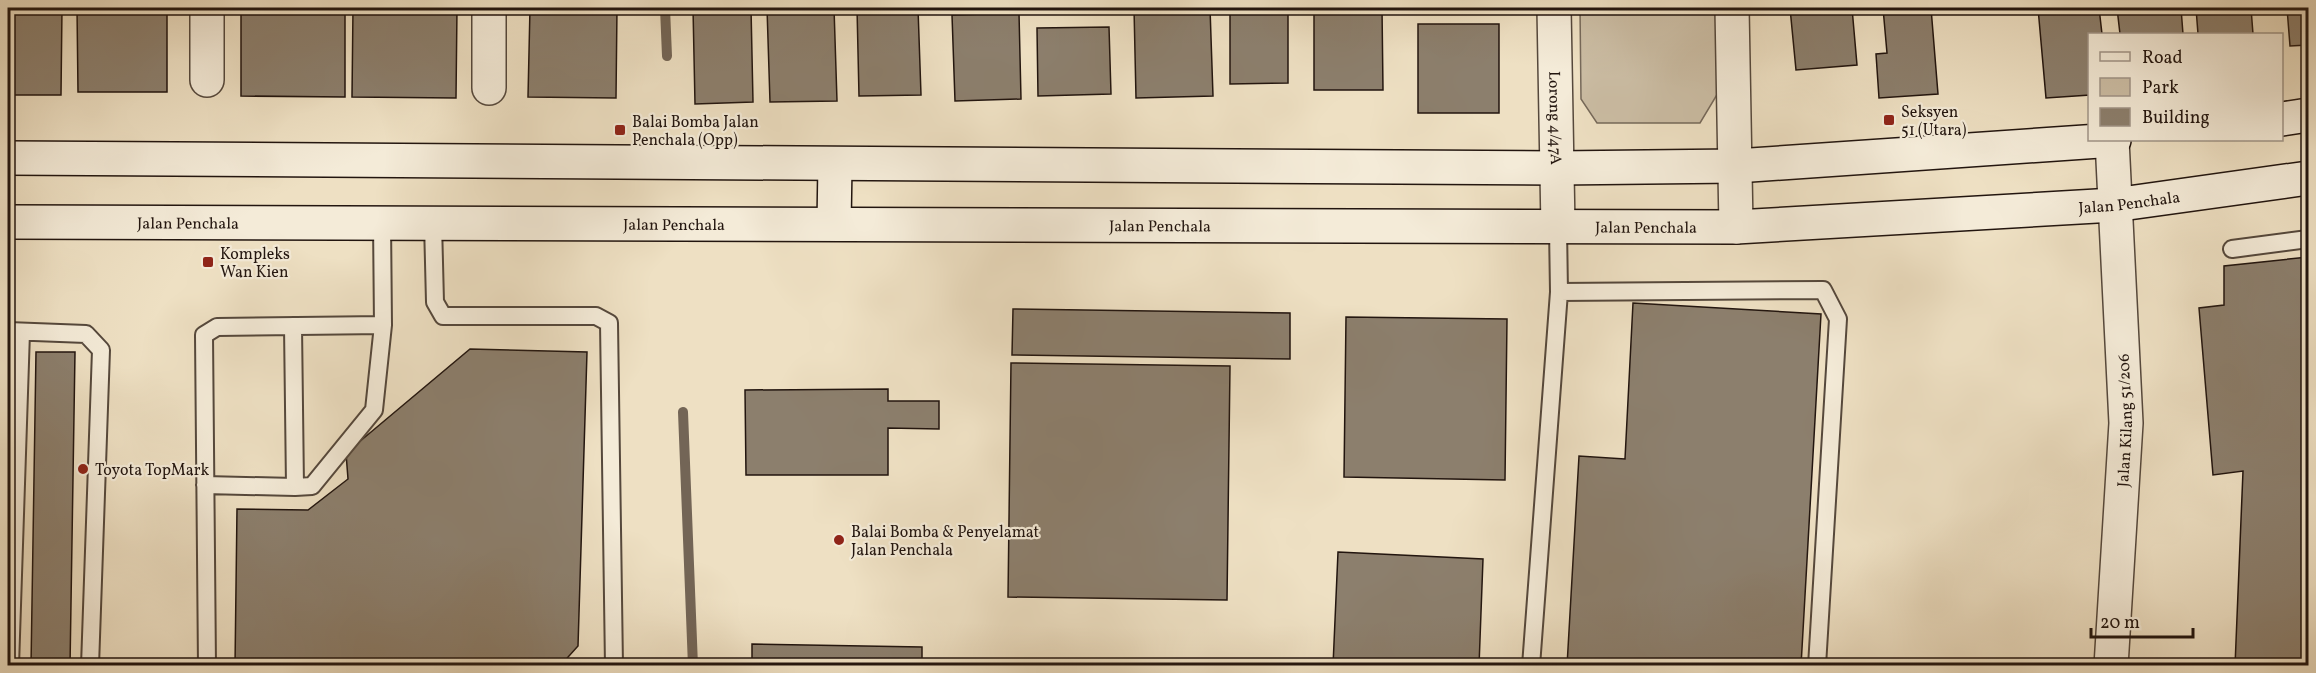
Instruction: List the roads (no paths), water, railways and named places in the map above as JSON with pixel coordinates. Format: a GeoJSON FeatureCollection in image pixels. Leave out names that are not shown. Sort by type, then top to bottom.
{"type":"FeatureCollection","features":[{"type":"Feature","properties":{"kind":"main road"},"geometry":{"type":"LineString","coordinates":[[207,8],[207,80]]}},
{"type":"Feature","properties":{"kind":"main road"},"geometry":{"type":"LineString","coordinates":[[489,8],[489,88]]}},
{"type":"Feature","properties":{"kind":"main road","name":"Lorong 4/47A"},"geometry":{"type":"LineString","coordinates":[[1554,8],[1558,228]]}},
{"type":"Feature","properties":{"kind":"main road"},"geometry":{"type":"LineString","coordinates":[[1732,8],[1736,227]]}},
{"type":"Feature","properties":{"kind":"main road"},"geometry":{"type":"LineString","coordinates":[[2283,119],[2308,115]]}},
{"type":"Feature","properties":{"kind":"main road"},"geometry":{"type":"LineString","coordinates":[[8,158],[1557,168],[1736,166],[2098,141]]}},
{"type":"Feature","properties":{"kind":"main road","name":"Jalan Kilang 51/206"},"geometry":{"type":"LineString","coordinates":[[2111,666],[2126,423],[2114,206],[2113,141]]}},
{"type":"Feature","properties":{"kind":"main road"},"geometry":{"type":"LineString","coordinates":[[834,224],[835,164]]}},
{"type":"Feature","properties":{"kind":"main road","name":"Jalan Penchala"},"geometry":{"type":"LineString","coordinates":[[8,222],[1736,227],[2114,206],[2308,178]]}},
{"type":"Feature","properties":{"kind":"lane"},"geometry":{"type":"LineString","coordinates":[[205,485],[312,486],[374,410],[383,325],[382,222]]}},
{"type":"Feature","properties":{"kind":"lane"},"geometry":{"type":"LineString","coordinates":[[433,223],[435,302],[443,316],[596,316],[609,323],[614,666]]}},
{"type":"Feature","properties":{"kind":"lane"},"geometry":{"type":"LineString","coordinates":[[1531,666],[1559,292],[1558,228]]}},
{"type":"Feature","properties":{"kind":"lane"},"geometry":{"type":"LineString","coordinates":[[2232,249],[2308,239]]}},
{"type":"Feature","properties":{"kind":"lane"},"geometry":{"type":"LineString","coordinates":[[1559,292],[1823,290],[1838,319],[1817,666]]}},
{"type":"Feature","properties":{"kind":"lane"},"geometry":{"type":"LineString","coordinates":[[207,666],[204,335],[217,327],[383,325]]}},
{"type":"Feature","properties":{"kind":"lane"},"geometry":{"type":"LineString","coordinates":[[293,326],[296,487]]}},
{"type":"Feature","properties":{"kind":"lane"},"geometry":{"type":"LineString","coordinates":[[10,666],[14,332],[86,334],[101,350],[90,666]]}},
{"type":"Feature","properties":{"kind":"waterway"},"geometry":{"type":"LineString","coordinates":[[665,8],[667,56]]}},
{"type":"Feature","properties":{"kind":"waterway"},"geometry":{"type":"LineString","coordinates":[[683,412],[693,666]]}},
{"type":"Feature","properties":{"kind":"place","name":"Seksyen 51 (Utara)"},"geometry":{"type":"Point","coordinates":[1889,120]}},
{"type":"Feature","properties":{"kind":"place","name":"Balai Bomba Jalan Penchala (Opp)"},"geometry":{"type":"Point","coordinates":[620,130]}},
{"type":"Feature","properties":{"kind":"place","name":"Kompleks Wan Kien"},"geometry":{"type":"Point","coordinates":[208,262]}},
{"type":"Feature","properties":{"kind":"place","name":"Toyota TopMark"},"geometry":{"type":"Point","coordinates":[83,469]}},
{"type":"Feature","properties":{"kind":"place","name":"Balai Bomba & Penyelamat Jalan Penchala"},"geometry":{"type":"Point","coordinates":[839,540]}}]}
